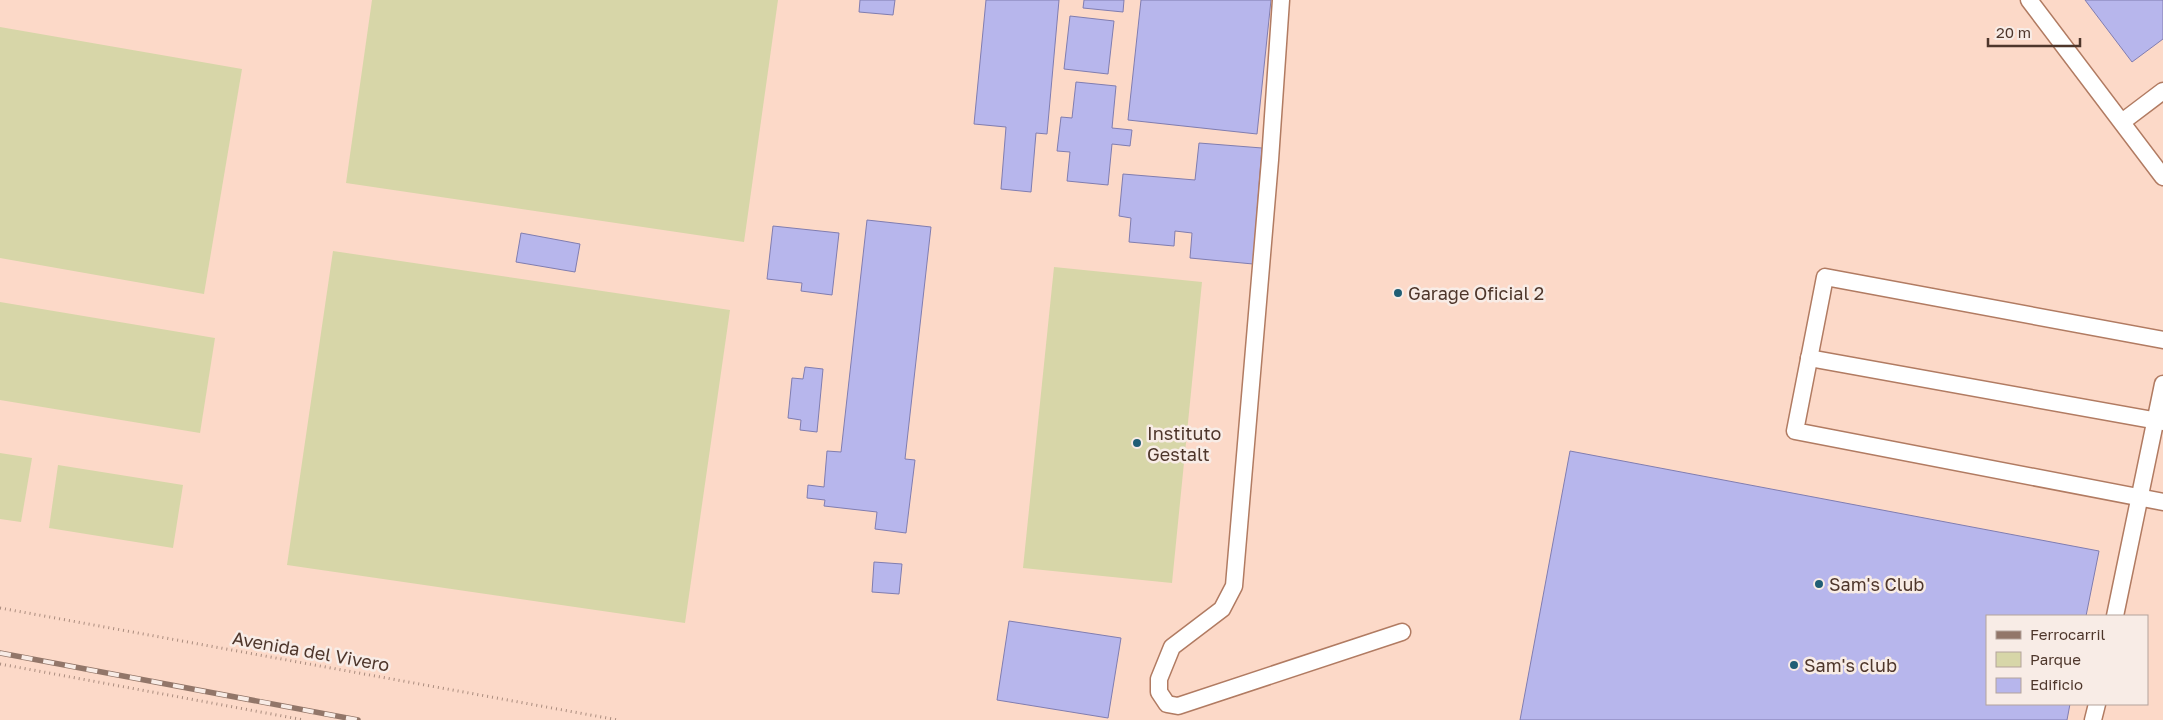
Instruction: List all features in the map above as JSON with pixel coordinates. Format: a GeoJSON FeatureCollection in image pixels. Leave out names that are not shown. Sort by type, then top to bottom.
{"type":"FeatureCollection","features":[{"type":"Feature","properties":{"kind":"lane"},"geometry":{"type":"LineString","coordinates":[[1280,0],[1270,160],[1234,586],[1222,610],[1172,648],[1158,679],[1159,692],[1167,704],[1178,706],[1402,632]]}},
{"type":"Feature","properties":{"kind":"lane"},"geometry":{"type":"LineString","coordinates":[[2029,0],[2163,177]]}},
{"type":"Feature","properties":{"kind":"lane"},"geometry":{"type":"LineString","coordinates":[[2122,122],[2163,91]]}},
{"type":"Feature","properties":{"kind":"lane"},"geometry":{"type":"LineString","coordinates":[[2163,340],[1825,277],[1795,431],[2163,502]]}},
{"type":"Feature","properties":{"kind":"lane"},"geometry":{"type":"LineString","coordinates":[[1809,358],[2159,422]]}},
{"type":"Feature","properties":{"kind":"lane"},"geometry":{"type":"LineString","coordinates":[[2115,615],[2139,497],[2159,422],[2163,384]]}},
{"type":"Feature","properties":{"kind":"lane"},"geometry":{"type":"LineString","coordinates":[[2093,720],[2097,705]]}},
{"type":"Feature","properties":{"kind":"path","name":"Avenida del Vivero"},"geometry":{"type":"LineString","coordinates":[[0,608],[618,720]]}},
{"type":"Feature","properties":{"kind":"path"},"geometry":{"type":"LineString","coordinates":[[0,664],[304,720]]}},
{"type":"Feature","properties":{"kind":"green space"},"geometry":{"type":"Polygon","coordinates":[[[372,0],[778,0],[744,242],[346,183],[372,0]]]}},
{"type":"Feature","properties":{"kind":"green space"},"geometry":{"type":"Polygon","coordinates":[[[0,27],[242,69],[204,294],[0,258],[0,27]]]}},
{"type":"Feature","properties":{"kind":"green space"},"geometry":{"type":"Polygon","coordinates":[[[333,251],[730,310],[685,623],[287,565],[333,251]]]}},
{"type":"Feature","properties":{"kind":"green space"},"geometry":{"type":"Polygon","coordinates":[[[1054,267],[1202,282],[1172,583],[1023,568],[1054,267]]]}},
{"type":"Feature","properties":{"kind":"green space"},"geometry":{"type":"Polygon","coordinates":[[[0,302],[215,338],[200,433],[0,400],[0,302]]]}},
{"type":"Feature","properties":{"kind":"green space"},"geometry":{"type":"Polygon","coordinates":[[[0,453],[32,458],[21,522],[0,519],[0,453]]]}},
{"type":"Feature","properties":{"kind":"green space"},"geometry":{"type":"Polygon","coordinates":[[[58,465],[183,485],[173,548],[49,528],[58,465]]]}},
{"type":"Feature","properties":{"kind":"building"},"geometry":{"type":"Polygon","coordinates":[[[860,0],[895,0],[893,15],[859,12],[860,0]]]}},
{"type":"Feature","properties":{"kind":"building"},"geometry":{"type":"Polygon","coordinates":[[[986,0],[1059,0],[1047,134],[1036,133],[1031,192],[1001,189],[1006,127],[974,124],[986,0]]]}},
{"type":"Feature","properties":{"kind":"building"},"geometry":{"type":"Polygon","coordinates":[[[1084,0],[1124,0],[1123,12],[1083,8],[1084,0]]]}},
{"type":"Feature","properties":{"kind":"building"},"geometry":{"type":"Polygon","coordinates":[[[1141,0],[1271,0],[1257,134],[1128,120],[1141,0]]]}},
{"type":"Feature","properties":{"kind":"building"},"geometry":{"type":"Polygon","coordinates":[[[2085,0],[2163,0],[2163,39],[2132,62],[2085,0]]]}},
{"type":"Feature","properties":{"kind":"building"},"geometry":{"type":"Polygon","coordinates":[[[1070,16],[1114,21],[1108,74],[1064,69],[1070,16]]]}},
{"type":"Feature","properties":{"kind":"building"},"geometry":{"type":"Polygon","coordinates":[[[1076,82],[1116,86],[1112,128],[1132,130],[1130,146],[1112,144],[1108,185],[1067,181],[1070,152],[1057,151],[1061,117],[1072,118],[1076,82]]]}},
{"type":"Feature","properties":{"kind":"building"},"geometry":{"type":"Polygon","coordinates":[[[1199,143],[1262,148],[1253,264],[1190,258],[1192,233],[1175,231],[1174,246],[1129,242],[1131,218],[1119,216],[1123,174],[1195,180],[1199,143]]]}},
{"type":"Feature","properties":{"kind":"building"},"geometry":{"type":"Polygon","coordinates":[[[867,220],[931,227],[905,459],[915,460],[906,533],[875,529],[877,512],[824,506],[825,500],[807,498],[808,485],[824,487],[827,451],[841,452],[867,220]]]}},
{"type":"Feature","properties":{"kind":"building"},"geometry":{"type":"Polygon","coordinates":[[[773,226],[839,233],[832,295],[801,291],[802,283],[767,279],[773,226]]]}},
{"type":"Feature","properties":{"kind":"building"},"geometry":{"type":"Polygon","coordinates":[[[521,233],[580,244],[575,272],[516,262],[521,233]]]}},
{"type":"Feature","properties":{"kind":"building"},"geometry":{"type":"Polygon","coordinates":[[[805,367],[823,369],[817,432],[800,430],[801,420],[788,418],[792,378],[803,379],[805,367]]]}},
{"type":"Feature","properties":{"kind":"building","name":"Sam's Club"},"geometry":{"type":"Polygon","coordinates":[[[1570,451],[2099,551],[2086,615],[1986,615],[1986,705],[2070,705],[2067,720],[1520,720],[1570,451]]]}},
{"type":"Feature","properties":{"kind":"building"},"geometry":{"type":"Polygon","coordinates":[[[874,562],[902,564],[899,594],[872,592],[874,562]]]}},
{"type":"Feature","properties":{"kind":"building"},"geometry":{"type":"Polygon","coordinates":[[[1009,621],[1121,638],[1108,718],[997,700],[1009,621]]]}},
{"type":"Feature","properties":{"kind":"railway"},"geometry":{"type":"LineString","coordinates":[[0,653],[358,720]]}},
{"type":"Feature","properties":{"kind":"place","name":"Garage Oficial 2"},"geometry":{"type":"Point","coordinates":[1398,293]}},
{"type":"Feature","properties":{"kind":"place","name":"Instituto Gestalt"},"geometry":{"type":"Point","coordinates":[1137,443]}},
{"type":"Feature","properties":{"kind":"place","name":"Sam's Club"},"geometry":{"type":"Point","coordinates":[1819,584]}},
{"type":"Feature","properties":{"kind":"place","name":"Sam's club"},"geometry":{"type":"Point","coordinates":[1794,665]}}]}
